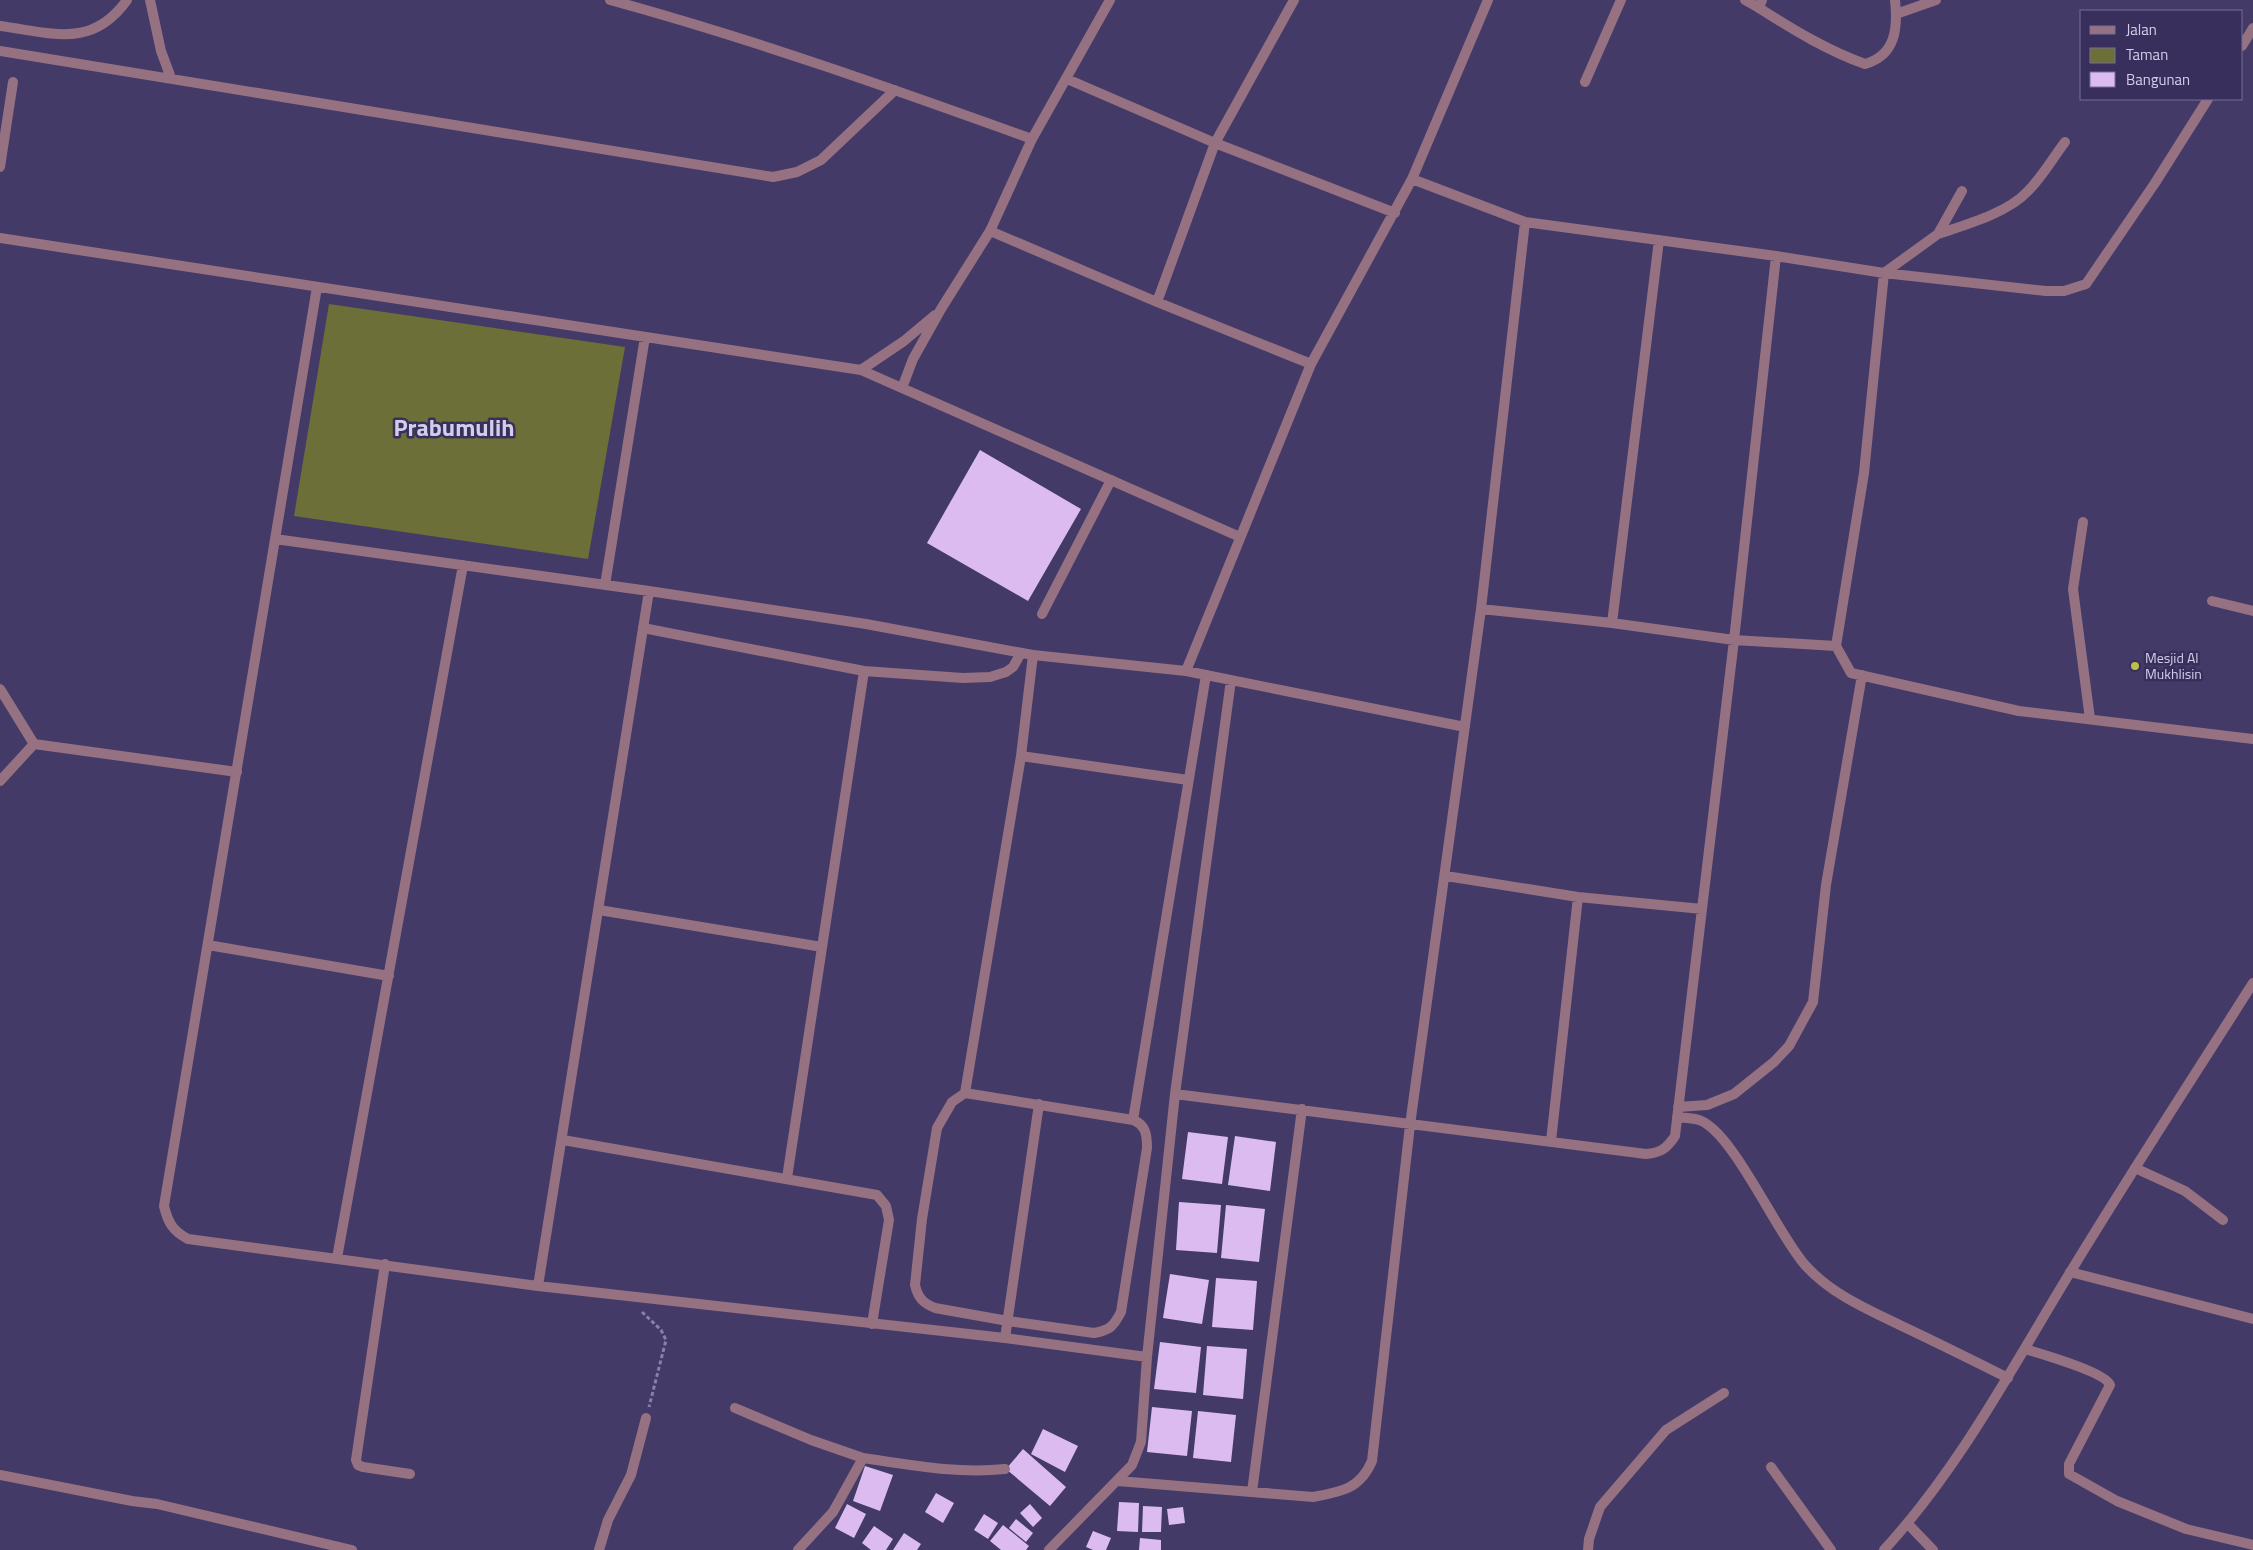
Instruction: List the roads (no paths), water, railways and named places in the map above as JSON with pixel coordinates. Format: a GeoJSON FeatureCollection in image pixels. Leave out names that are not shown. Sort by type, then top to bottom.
{"type":"FeatureCollection","features":[{"type":"Feature","properties":{"kind":"street"},"geometry":{"type":"LineString","coordinates":[[0,26],[65,35],[89,32],[103,25],[117,14],[127,0]]}},
{"type":"Feature","properties":{"kind":"street"},"geometry":{"type":"LineString","coordinates":[[150,0],[161,51],[171,78]]}},
{"type":"Feature","properties":{"kind":"street"},"geometry":{"type":"LineString","coordinates":[[610,0],[668,16],[895,90],[1032,139]]}},
{"type":"Feature","properties":{"kind":"street"},"geometry":{"type":"LineString","coordinates":[[902,388],[913,359],[941,309],[990,231],[1032,139],[1110,0]]}},
{"type":"Feature","properties":{"kind":"street"},"geometry":{"type":"LineString","coordinates":[[1158,302],[1215,143],[1294,0]]}},
{"type":"Feature","properties":{"kind":"street"},"geometry":{"type":"LineString","coordinates":[[1186,671],[1311,364],[1412,179],[1488,0]]}},
{"type":"Feature","properties":{"kind":"street"},"geometry":{"type":"LineString","coordinates":[[1585,82],[1620,0]]}},
{"type":"Feature","properties":{"kind":"street"},"geometry":{"type":"LineString","coordinates":[[1745,0],[1761,4],[1788,26],[1865,64],[1884,56],[1893,40],[1896,14],[1895,0]]}},
{"type":"Feature","properties":{"kind":"street"},"geometry":{"type":"LineString","coordinates":[[1896,14],[1936,0]]}},
{"type":"Feature","properties":{"kind":"street"},"geometry":{"type":"LineString","coordinates":[[2243,44],[2253,28]]}},
{"type":"Feature","properties":{"kind":"street"},"geometry":{"type":"LineString","coordinates":[[0,51],[773,177],[797,172],[821,160],[895,90]]}},
{"type":"Feature","properties":{"kind":"street"},"geometry":{"type":"LineString","coordinates":[[1067,79],[1215,143],[1395,213]]}},
{"type":"Feature","properties":{"kind":"street"},"geometry":{"type":"LineString","coordinates":[[0,167],[12,82]]}},
{"type":"Feature","properties":{"kind":"street"},"geometry":{"type":"LineString","coordinates":[[1412,179],[1525,222],[1776,256],[1884,273],[2046,291],[2064,291],[2086,284],[2155,183],[2207,100]]}},
{"type":"Feature","properties":{"kind":"street"},"geometry":{"type":"LineString","coordinates":[[2064,142],[2027,192],[2016,201],[1966,224],[1938,234],[1884,273],[1864,473],[1836,646],[1851,673],[2019,711],[2253,738]]}},
{"type":"Feature","properties":{"kind":"street"},"geometry":{"type":"LineString","coordinates":[[1938,234],[1962,191]]}},
{"type":"Feature","properties":{"kind":"street"},"geometry":{"type":"LineString","coordinates":[[1118,1481],[1313,1497],[1341,1492],[1358,1483],[1367,1472],[1372,1461],[1410,1125],[1446,876],[1481,609],[1525,222]]}},
{"type":"Feature","properties":{"kind":"street"},"geometry":{"type":"LineString","coordinates":[[990,231],[1311,364]]}},
{"type":"Feature","properties":{"kind":"street"},"geometry":{"type":"LineString","coordinates":[[0,238],[861,370],[1240,537]]}},
{"type":"Feature","properties":{"kind":"street"},"geometry":{"type":"LineString","coordinates":[[1612,623],[1659,240]]}},
{"type":"Feature","properties":{"kind":"street"},"geometry":{"type":"LineString","coordinates":[[1175,1094],[1302,1109],[1410,1125],[1654,1154],[1669,1146],[1675,1136],[1734,640],[1776,256]]}},
{"type":"Feature","properties":{"kind":"street"},"geometry":{"type":"LineString","coordinates":[[317,287],[164,1206],[167,1221],[177,1233],[188,1239],[538,1286],[1005,1338],[1147,1357]]}},
{"type":"Feature","properties":{"kind":"street"},"geometry":{"type":"LineString","coordinates":[[861,370],[904,342],[941,309]]}},
{"type":"Feature","properties":{"kind":"street"},"geometry":{"type":"LineString","coordinates":[[605,585],[645,337]]}},
{"type":"Feature","properties":{"kind":"street"},"geometry":{"type":"LineString","coordinates":[[1042,614],[1111,480]]}},
{"type":"Feature","properties":{"kind":"street"},"geometry":{"type":"LineString","coordinates":[[2082,522],[2073,589],[2090,719]]}},
{"type":"Feature","properties":{"kind":"street"},"geometry":{"type":"LineString","coordinates":[[275,539],[649,591],[866,624],[1033,655],[1186,671],[1466,728]]}},
{"type":"Feature","properties":{"kind":"street"},"geometry":{"type":"LineString","coordinates":[[337,1258],[463,565]]}},
{"type":"Feature","properties":{"kind":"street"},"geometry":{"type":"LineString","coordinates":[[538,1286],[563,1140],[649,591]]}},
{"type":"Feature","properties":{"kind":"street"},"geometry":{"type":"LineString","coordinates":[[2212,601],[2253,611]]}},
{"type":"Feature","properties":{"kind":"street"},"geometry":{"type":"LineString","coordinates":[[1481,609],[1612,623],[1734,640],[1836,646]]}},
{"type":"Feature","properties":{"kind":"street"},"geometry":{"type":"LineString","coordinates":[[643,628],[864,671],[963,678],[990,677],[1006,672],[1013,667],[1021,653]]}},
{"type":"Feature","properties":{"kind":"street"},"geometry":{"type":"LineString","coordinates":[[964,1093],[1133,1120],[1140,1122],[1144,1128],[1147,1137],[1147,1148],[1121,1312],[1116,1322],[1108,1330],[1094,1333],[1008,1321],[935,1308],[925,1304],[917,1294],[915,1285],[922,1220],[937,1128],[952,1102],[964,1093],[1021,756],[1033,655]]}},
{"type":"Feature","properties":{"kind":"street"},"geometry":{"type":"LineString","coordinates":[[787,1178],[864,671]]}},
{"type":"Feature","properties":{"kind":"street"},"geometry":{"type":"LineString","coordinates":[[1133,1120],[1206,675]]}},
{"type":"Feature","properties":{"kind":"street"},"geometry":{"type":"LineString","coordinates":[[1677,1112],[1734,1094],[1774,1062],[1789,1046],[1813,1002],[1826,884],[1862,675]]}},
{"type":"Feature","properties":{"kind":"street"},"geometry":{"type":"LineString","coordinates":[[1049,1550],[1132,1465],[1141,1442],[1147,1357],[1175,1094],[1230,680]]}},
{"type":"Feature","properties":{"kind":"street"},"geometry":{"type":"LineString","coordinates":[[0,689],[34,744]]}},
{"type":"Feature","properties":{"kind":"street"},"geometry":{"type":"LineString","coordinates":[[34,744],[237,772]]}},
{"type":"Feature","properties":{"kind":"street"},"geometry":{"type":"LineString","coordinates":[[0,780],[34,744]]}},
{"type":"Feature","properties":{"kind":"street"},"geometry":{"type":"LineString","coordinates":[[1021,756],[1188,780]]}},
{"type":"Feature","properties":{"kind":"street"},"geometry":{"type":"LineString","coordinates":[[1446,876],[1578,896],[1702,909]]}},
{"type":"Feature","properties":{"kind":"street"},"geometry":{"type":"LineString","coordinates":[[1551,1141],[1578,896]]}},
{"type":"Feature","properties":{"kind":"street"},"geometry":{"type":"LineString","coordinates":[[599,910],[822,947]]}},
{"type":"Feature","properties":{"kind":"street"},"geometry":{"type":"LineString","coordinates":[[208,945],[389,976]]}},
{"type":"Feature","properties":{"kind":"street"},"geometry":{"type":"LineString","coordinates":[[1884,1550],[1922,1506],[2008,1378],[2070,1272],[2253,983]]}},
{"type":"Feature","properties":{"kind":"street"},"geometry":{"type":"LineString","coordinates":[[1005,1338],[1039,1104]]}},
{"type":"Feature","properties":{"kind":"street"},"geometry":{"type":"LineString","coordinates":[[1252,1492],[1302,1109]]}},
{"type":"Feature","properties":{"kind":"street"},"geometry":{"type":"LineString","coordinates":[[1677,1112],[1700,1120],[1714,1129],[1735,1156],[1789,1243],[1805,1265],[1821,1281],[1859,1305],[2008,1378]]}},
{"type":"Feature","properties":{"kind":"street"},"geometry":{"type":"LineString","coordinates":[[563,1140],[877,1195],[886,1206],[889,1220],[872,1324]]}},
{"type":"Feature","properties":{"kind":"street"},"geometry":{"type":"LineString","coordinates":[[2135,1168],[2185,1191],[2223,1220]]}},
{"type":"Feature","properties":{"kind":"street"},"geometry":{"type":"LineString","coordinates":[[385,1264],[356,1462],[366,1468],[410,1474]]}},
{"type":"Feature","properties":{"kind":"street"},"geometry":{"type":"LineString","coordinates":[[2070,1272],[2253,1319]]}},
{"type":"Feature","properties":{"kind":"street"},"geometry":{"type":"LineString","coordinates":[[2025,1349],[2106,1378],[2110,1385],[2069,1464],[2067,1471],[2072,1476],[2117,1502],[2186,1529],[2253,1545]]}},
{"type":"Feature","properties":{"kind":"street"},"geometry":{"type":"LineString","coordinates":[[1588,1550],[1589,1539],[1600,1507],[1666,1430],[1724,1393]]}},
{"type":"Feature","properties":{"kind":"street"},"geometry":{"type":"LineString","coordinates":[[735,1408],[811,1440],[863,1458],[950,1470],[982,1471],[1005,1469]]}},
{"type":"Feature","properties":{"kind":"street"},"geometry":{"type":"LineString","coordinates":[[599,1550],[608,1520],[631,1475],[646,1418]]}},
{"type":"Feature","properties":{"kind":"street"},"geometry":{"type":"LineString","coordinates":[[798,1550],[833,1512],[863,1458]]}},
{"type":"Feature","properties":{"kind":"street"},"geometry":{"type":"LineString","coordinates":[[1771,1466],[1831,1550]]}},
{"type":"Feature","properties":{"kind":"street"},"geometry":{"type":"LineString","coordinates":[[0,1474],[132,1501],[157,1504],[352,1550]]}},
{"type":"Feature","properties":{"kind":"street"},"geometry":{"type":"LineString","coordinates":[[1908,1524],[1933,1550]]}},
{"type":"Feature","properties":{"kind":"place","name":"Mesjid Al Mukhlisin"},"geometry":{"type":"Point","coordinates":[2135,666]}},
{"type":"Feature","properties":{"kind":"district","name":"Prabumulih"},"geometry":{"type":"Point","coordinates":[454,428]}}]}
